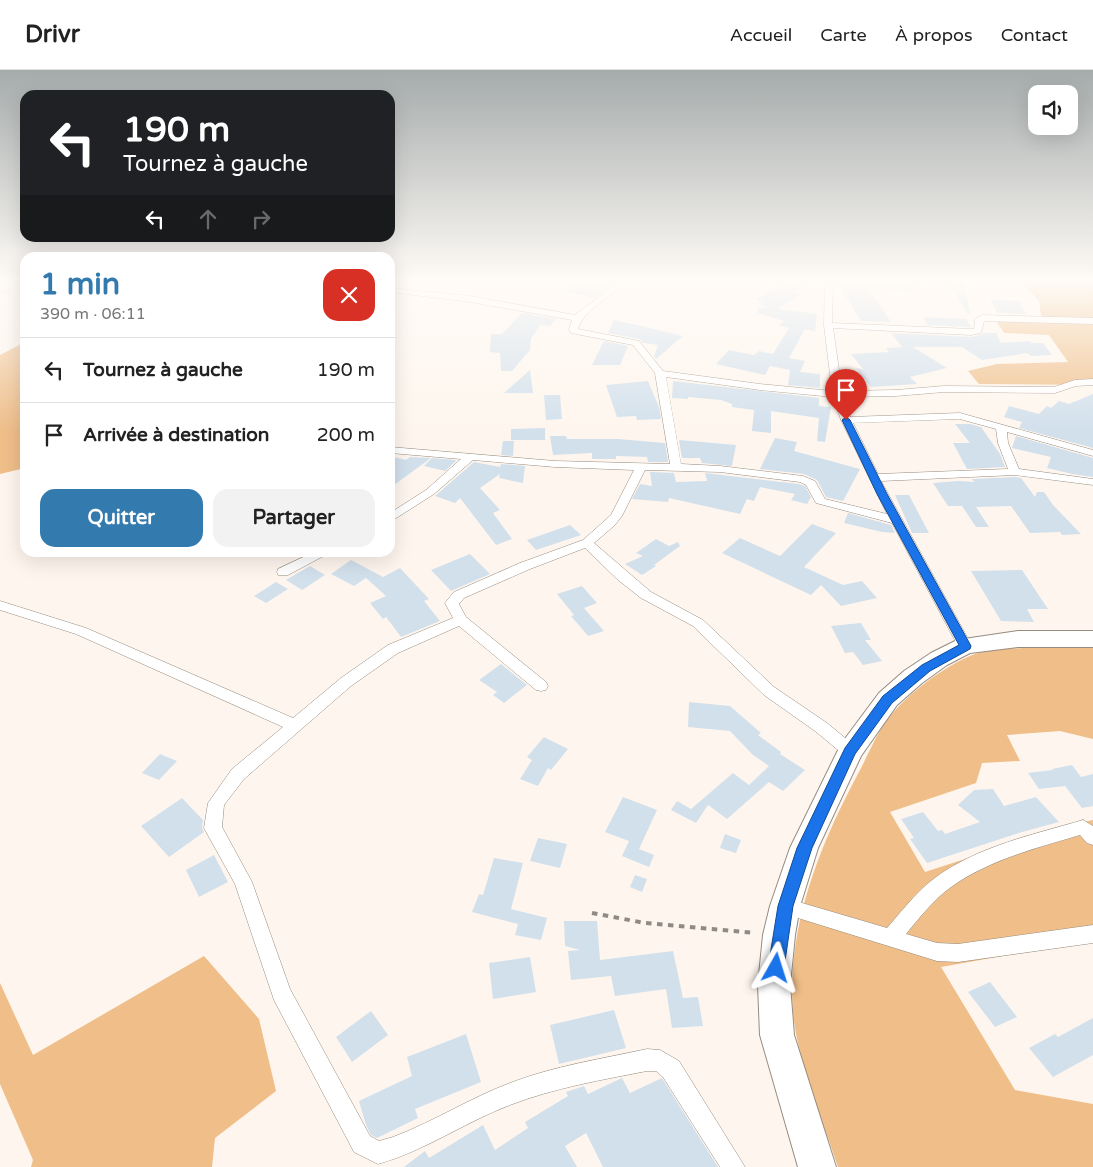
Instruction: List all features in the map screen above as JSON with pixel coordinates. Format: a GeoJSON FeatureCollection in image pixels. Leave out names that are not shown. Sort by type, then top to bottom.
{"type":"FeatureCollection","features":[{"type":"Feature","properties":{"kind":"main road"},"geometry":{"type":"LineString","coordinates":[[817,1167],[777,1035],[774,985],[779,935],[785,906],[804,848],[850,751],[888,699],[926,668],[965,646],[1018,639],[1093,639]]}},
{"type":"Feature","properties":{"kind":"street"},"geometry":{"type":"LineString","coordinates":[[575,331],[636,343],[660,373],[676,468]]}},
{"type":"Feature","properties":{"kind":"street"},"geometry":{"type":"LineString","coordinates":[[829,331],[838,394],[846,420],[896,520],[965,646]]}},
{"type":"Feature","properties":{"kind":"street"},"geometry":{"type":"LineString","coordinates":[[955,331],[977,331]]}},
{"type":"Feature","properties":{"kind":"street"},"geometry":{"type":"LineString","coordinates":[[660,373],[760,387],[838,394],[957,389],[1055,390],[1075,383],[1093,382]]}},
{"type":"Feature","properties":{"kind":"street"},"geometry":{"type":"LineString","coordinates":[[846,420],[960,416],[1093,452]]}},
{"type":"Feature","properties":{"kind":"street"},"geometry":{"type":"LineString","coordinates":[[1001,427],[1003,443],[1015,472]]}},
{"type":"Feature","properties":{"kind":"street"},"geometry":{"type":"LineString","coordinates":[[395,451],[469,458],[720,469],[803,479],[811,483],[820,501],[896,520]]}},
{"type":"Feature","properties":{"kind":"street"},"geometry":{"type":"LineString","coordinates":[[395,515],[430,492],[469,458]]}},
{"type":"Feature","properties":{"kind":"street"},"geometry":{"type":"LineString","coordinates":[[541,686],[461,620],[452,603],[459,595],[525,566],[587,543],[617,516],[634,477],[641,467]]}},
{"type":"Feature","properties":{"kind":"street"},"geometry":{"type":"LineString","coordinates":[[874,478],[1015,472],[1093,482]]}},
{"type":"Feature","properties":{"kind":"street"},"geometry":{"type":"LineString","coordinates":[[587,543],[622,576],[647,596],[685,613],[698,623],[769,691],[821,727],[850,751]]}},
{"type":"Feature","properties":{"kind":"street"},"geometry":{"type":"LineString","coordinates":[[283,572],[314,557]]}},
{"type":"Feature","properties":{"kind":"street"},"geometry":{"type":"LineString","coordinates":[[0,604],[81,631],[294,725]]}},
{"type":"Feature","properties":{"kind":"street"},"geometry":{"type":"LineString","coordinates":[[461,620],[394,649],[346,682],[238,774],[216,803],[213,828],[243,882],[281,993],[362,1144],[378,1153],[401,1147],[492,1100],[544,1082],[647,1060],[660,1061],[671,1069],[733,1167]]}},
{"type":"Feature","properties":{"kind":"street"},"geometry":{"type":"LineString","coordinates":[[889,939],[944,882],[971,866],[1007,850],[1083,827],[1093,838]]}},
{"type":"Feature","properties":{"kind":"street"},"geometry":{"type":"LineString","coordinates":[[785,906],[937,952],[958,953],[1093,934]]}},
{"type":"Feature","properties":{"kind":"path"},"geometry":{"type":"LineString","coordinates":[[592,913],[645,923],[779,935]]}},
{"type":"Feature","properties":{"kind":"shaded area"},"geometry":{"type":"Polygon","coordinates":[[[1003,331],[1093,331],[1093,385],[979,384],[968,371],[997,364],[1068,362],[1049,335],[1004,333],[1003,331]]]}},
{"type":"Feature","properties":{"kind":"shaded area"},"geometry":{"type":"Polygon","coordinates":[[[20,345],[20,469],[0,474],[0,355],[20,345]]]}},
{"type":"Feature","properties":{"kind":"shaded area"},"geometry":{"type":"Polygon","coordinates":[[[1023,648],[1093,648],[1093,739],[1060,731],[1007,735],[1020,761],[982,763],[976,783],[890,812],[925,872],[1066,826],[1093,820],[1093,940],[941,967],[1015,1090],[1093,1104],[1093,1167],[838,1167],[801,1057],[793,1011],[792,988],[798,930],[804,902],[813,875],[834,821],[879,732],[895,710],[915,691],[939,673],[963,659],[987,651],[1023,648]]]}},
{"type":"Feature","properties":{"kind":"shaded area"},"geometry":{"type":"Polygon","coordinates":[[[204,956],[259,1019],[276,1091],[215,1138],[212,1167],[31,1167],[33,1160],[0,1084],[0,983],[33,1055],[204,956]]]}},
{"type":"Feature","properties":{"kind":"building"},"geometry":{"type":"Polygon","coordinates":[[[505,331],[536,331],[531,339],[530,350],[512,371],[501,371],[500,353],[490,352],[491,334],[502,334],[505,331]]]}},
{"type":"Feature","properties":{"kind":"building"},"geometry":{"type":"Polygon","coordinates":[[[609,331],[662,331],[683,336],[656,359],[654,356],[658,345],[643,343],[639,339],[608,333],[609,331]]]}},
{"type":"Feature","properties":{"kind":"building"},"geometry":{"type":"Polygon","coordinates":[[[787,331],[804,331],[789,358],[805,361],[800,372],[820,374],[820,388],[788,385],[790,370],[770,366],[765,375],[716,364],[729,350],[754,355],[759,351],[773,354],[787,331]]]}},
{"type":"Feature","properties":{"kind":"building"},"geometry":{"type":"Polygon","coordinates":[[[891,333],[971,337],[983,333],[996,333],[1001,343],[1029,341],[1032,343],[1043,343],[1052,355],[1031,356],[1027,353],[982,360],[962,347],[913,347],[947,368],[910,377],[917,384],[871,387],[856,368],[863,369],[851,354],[889,352],[886,348],[905,347],[902,347],[891,333]]]}},
{"type":"Feature","properties":{"kind":"building"},"geometry":{"type":"Polygon","coordinates":[[[604,341],[628,346],[620,365],[592,365],[604,341]]]}},
{"type":"Feature","properties":{"kind":"building"},"geometry":{"type":"Polygon","coordinates":[[[530,370],[533,393],[504,393],[530,370]]]}},
{"type":"Feature","properties":{"kind":"building"},"geometry":{"type":"Polygon","coordinates":[[[648,381],[659,407],[661,419],[637,420],[636,416],[617,417],[606,385],[648,381]]]}},
{"type":"Feature","properties":{"kind":"building"},"geometry":{"type":"Polygon","coordinates":[[[673,381],[819,398],[819,406],[831,407],[825,442],[817,441],[819,418],[771,411],[771,433],[752,431],[754,410],[732,407],[732,404],[721,400],[688,397],[688,399],[672,398],[673,381]]]}},
{"type":"Feature","properties":{"kind":"building"},"geometry":{"type":"Polygon","coordinates":[[[1093,394],[1093,448],[1019,428],[1022,422],[1004,417],[1009,406],[1039,414],[1047,406],[1051,408],[1059,401],[1069,404],[1093,394]]]}},
{"type":"Feature","properties":{"kind":"building"},"geometry":{"type":"Polygon","coordinates":[[[544,395],[560,395],[562,419],[546,420],[544,395]]]}},
{"type":"Feature","properties":{"kind":"building"},"geometry":{"type":"Polygon","coordinates":[[[955,424],[970,424],[981,427],[1000,454],[1005,467],[967,469],[953,443],[970,443],[955,424]]]}},
{"type":"Feature","properties":{"kind":"building"},"geometry":{"type":"Polygon","coordinates":[[[545,428],[545,440],[511,440],[511,429],[545,428]]]}},
{"type":"Feature","properties":{"kind":"building"},"geometry":{"type":"Polygon","coordinates":[[[550,436],[566,436],[567,439],[618,439],[665,443],[668,462],[648,462],[647,457],[616,456],[616,459],[592,459],[592,453],[553,455],[550,436]]]}},
{"type":"Feature","properties":{"kind":"building"},"geometry":{"type":"Polygon","coordinates":[[[1016,436],[1093,458],[1093,477],[1047,468],[1051,457],[1012,448],[1016,436]]]}},
{"type":"Feature","properties":{"kind":"building"},"geometry":{"type":"Polygon","coordinates":[[[775,438],[797,442],[794,451],[860,469],[843,501],[826,497],[817,480],[804,474],[760,469],[775,438]]]}},
{"type":"Feature","properties":{"kind":"building"},"geometry":{"type":"Polygon","coordinates":[[[679,440],[736,445],[732,466],[702,463],[700,458],[682,458],[679,440]]]}},
{"type":"Feature","properties":{"kind":"building"},"geometry":{"type":"Polygon","coordinates":[[[503,441],[514,441],[513,456],[501,455],[503,441]]]}},
{"type":"Feature","properties":{"kind":"building"},"geometry":{"type":"Polygon","coordinates":[[[395,457],[406,460],[410,457],[431,458],[395,484],[395,457]]]}},
{"type":"Feature","properties":{"kind":"building"},"geometry":{"type":"Polygon","coordinates":[[[432,458],[456,461],[445,471],[424,466],[432,458]]]}},
{"type":"Feature","properties":{"kind":"building"},"geometry":{"type":"Polygon","coordinates":[[[474,462],[500,467],[501,464],[525,466],[523,483],[499,478],[500,474],[480,488],[500,510],[493,513],[512,539],[496,545],[460,498],[455,503],[435,496],[474,462]]]}},
{"type":"Feature","properties":{"kind":"building"},"geometry":{"type":"Polygon","coordinates":[[[650,472],[674,473],[676,482],[707,481],[705,473],[799,484],[805,486],[811,497],[807,504],[791,500],[795,494],[760,487],[754,501],[747,499],[740,514],[669,498],[668,502],[632,499],[640,484],[652,486],[650,472]]]}},
{"type":"Feature","properties":{"kind":"building"},"geometry":{"type":"Polygon","coordinates":[[[1021,478],[1035,497],[1037,492],[1044,492],[1053,505],[1081,534],[1062,535],[1060,532],[1030,533],[1011,506],[976,507],[989,527],[976,527],[962,506],[948,506],[933,483],[974,482],[972,479],[1021,478]]]}},
{"type":"Feature","properties":{"kind":"building"},"geometry":{"type":"Polygon","coordinates":[[[895,495],[909,495],[929,533],[912,533],[895,495]]]}},
{"type":"Feature","properties":{"kind":"building"},"geometry":{"type":"Polygon","coordinates":[[[848,513],[891,525],[895,533],[882,532],[844,523],[848,513]]]}},
{"type":"Feature","properties":{"kind":"building"},"geometry":{"type":"Polygon","coordinates":[[[812,524],[836,533],[804,567],[843,585],[862,581],[877,598],[841,606],[821,585],[811,595],[722,553],[740,538],[780,556],[812,524]]]}},
{"type":"Feature","properties":{"kind":"building"},"geometry":{"type":"Polygon","coordinates":[[[570,525],[581,535],[536,550],[527,540],[570,525]]]}},
{"type":"Feature","properties":{"kind":"building"},"geometry":{"type":"Polygon","coordinates":[[[656,539],[669,546],[678,542],[680,546],[642,575],[625,564],[643,556],[636,553],[656,539]]]}},
{"type":"Feature","properties":{"kind":"building"},"geometry":{"type":"Polygon","coordinates":[[[470,554],[490,574],[451,591],[431,570],[470,554]]]}},
{"type":"Feature","properties":{"kind":"building"},"geometry":{"type":"Polygon","coordinates":[[[351,560],[383,577],[400,568],[429,599],[424,601],[440,621],[401,637],[386,617],[383,619],[370,603],[386,596],[366,578],[354,586],[331,574],[351,560]]]}},
{"type":"Feature","properties":{"kind":"building"},"geometry":{"type":"Polygon","coordinates":[[[310,566],[325,575],[302,590],[286,580],[310,566]]]}},
{"type":"Feature","properties":{"kind":"building"},"geometry":{"type":"Polygon","coordinates":[[[1022,570],[1048,609],[1027,609],[1034,622],[1001,621],[971,571],[1022,570]]]}},
{"type":"Feature","properties":{"kind":"building"},"geometry":{"type":"Polygon","coordinates":[[[276,582],[288,589],[266,603],[254,596],[276,582]]]}},
{"type":"Feature","properties":{"kind":"building"},"geometry":{"type":"Polygon","coordinates":[[[582,586],[597,603],[584,608],[604,631],[588,636],[571,616],[574,615],[557,594],[582,586]]]}},
{"type":"Feature","properties":{"kind":"building"},"geometry":{"type":"Polygon","coordinates":[[[861,623],[871,640],[865,640],[882,661],[863,665],[853,652],[845,653],[831,626],[861,623]]]}},
{"type":"Feature","properties":{"kind":"building"},"geometry":{"type":"Polygon","coordinates":[[[501,664],[527,685],[504,703],[493,695],[497,692],[479,680],[501,664]]]}},
{"type":"Feature","properties":{"kind":"building"},"geometry":{"type":"Polygon","coordinates":[[[689,702],[730,706],[761,733],[758,735],[781,752],[780,754],[805,770],[783,791],[769,782],[727,819],[708,805],[696,823],[671,810],[677,801],[691,809],[733,773],[749,785],[769,766],[753,755],[730,731],[688,727],[689,702]]]}},
{"type":"Feature","properties":{"kind":"building"},"geometry":{"type":"Polygon","coordinates":[[[544,737],[568,749],[551,770],[548,768],[538,786],[520,779],[532,760],[527,757],[544,737]]]}},
{"type":"Feature","properties":{"kind":"building"},"geometry":{"type":"Polygon","coordinates":[[[160,754],[177,761],[159,780],[142,773],[160,754]]]}},
{"type":"Feature","properties":{"kind":"building"},"geometry":{"type":"Polygon","coordinates":[[[1072,765],[1081,777],[1093,774],[1093,806],[1082,808],[1065,786],[1039,789],[1028,773],[1053,770],[1072,765]]]}},
{"type":"Feature","properties":{"kind":"building"},"geometry":{"type":"Polygon","coordinates":[[[993,789],[1004,806],[1036,797],[1059,822],[927,863],[910,839],[914,838],[901,819],[923,812],[938,831],[942,830],[945,834],[980,822],[958,805],[974,790],[993,789]]]}},
{"type":"Feature","properties":{"kind":"building"},"geometry":{"type":"Polygon","coordinates":[[[623,797],[657,810],[639,849],[654,855],[649,867],[622,856],[629,841],[605,832],[623,797]]]}},
{"type":"Feature","properties":{"kind":"building"},"geometry":{"type":"Polygon","coordinates":[[[182,798],[203,820],[202,828],[204,832],[169,857],[141,826],[182,798]]]}},
{"type":"Feature","properties":{"kind":"building"},"geometry":{"type":"Polygon","coordinates":[[[725,834],[741,840],[736,853],[720,848],[725,834]]]}},
{"type":"Feature","properties":{"kind":"building"},"geometry":{"type":"Polygon","coordinates":[[[538,838],[567,844],[560,868],[530,861],[538,838]]]}},
{"type":"Feature","properties":{"kind":"building"},"geometry":{"type":"Polygon","coordinates":[[[214,855],[228,882],[199,897],[186,870],[214,855]]]}},
{"type":"Feature","properties":{"kind":"building"},"geometry":{"type":"Polygon","coordinates":[[[494,858],[523,863],[511,909],[547,918],[541,940],[515,935],[518,924],[472,912],[479,894],[483,895],[494,858]]]}},
{"type":"Feature","properties":{"kind":"building"},"geometry":{"type":"Polygon","coordinates":[[[635,875],[647,879],[642,892],[630,887],[635,875]]]}},
{"type":"Feature","properties":{"kind":"building"},"geometry":{"type":"Polygon","coordinates":[[[564,921],[597,921],[600,960],[673,951],[683,998],[698,997],[703,1026],[672,1028],[666,989],[615,996],[611,976],[571,980],[568,951],[580,950],[565,946],[564,921]]]}},
{"type":"Feature","properties":{"kind":"building"},"geometry":{"type":"Polygon","coordinates":[[[530,957],[536,992],[493,999],[489,963],[530,957]]]}},
{"type":"Feature","properties":{"kind":"building"},"geometry":{"type":"Polygon","coordinates":[[[990,982],[1017,1017],[995,1027],[968,992],[990,982]]]}},
{"type":"Feature","properties":{"kind":"building"},"geometry":{"type":"Polygon","coordinates":[[[614,1010],[626,1048],[559,1064],[550,1025],[614,1010]]]}},
{"type":"Feature","properties":{"kind":"building"},"geometry":{"type":"Polygon","coordinates":[[[371,1011],[388,1035],[352,1062],[336,1037],[371,1011]]]}},
{"type":"Feature","properties":{"kind":"building"},"geometry":{"type":"Polygon","coordinates":[[[1093,1018],[1093,1055],[1053,1077],[1029,1048],[1055,1034],[1058,1037],[1093,1018]]]}},
{"type":"Feature","properties":{"kind":"building"},"geometry":{"type":"Polygon","coordinates":[[[466,1034],[481,1082],[415,1109],[418,1118],[377,1138],[371,1135],[359,1101],[412,1076],[407,1057],[466,1034]]]}},
{"type":"Feature","properties":{"kind":"building"},"geometry":{"type":"Polygon","coordinates":[[[622,1078],[630,1093],[662,1078],[718,1167],[603,1167],[586,1133],[565,1146],[577,1167],[404,1167],[425,1151],[429,1158],[483,1125],[495,1150],[528,1128],[525,1122],[568,1096],[566,1092],[584,1086],[588,1094],[622,1078]]]}},
{"type":"Feature","properties":{"kind":"route"},"geometry":{"type":"LineString","coordinates":[[776,968],[779,935],[785,906],[804,848],[850,751],[888,699],[913,677],[939,659],[965,646],[882,494],[846,420]]}}]}
